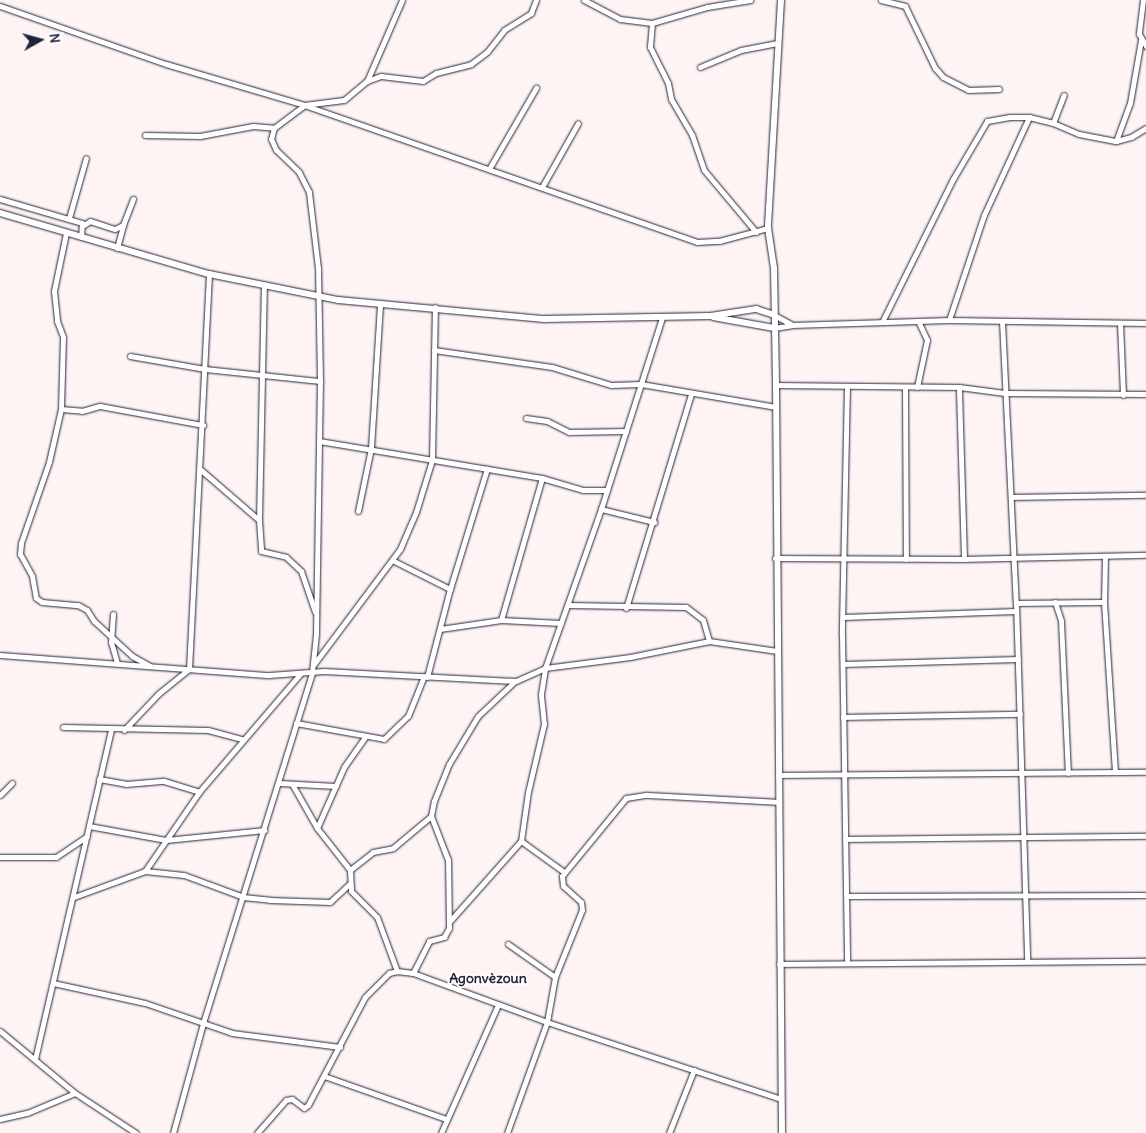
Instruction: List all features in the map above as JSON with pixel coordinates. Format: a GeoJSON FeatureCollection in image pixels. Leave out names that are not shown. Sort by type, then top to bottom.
{"type":"FeatureCollection","features":[{"type":"Feature","properties":{"kind":"street"},"geometry":{"type":"LineString","coordinates":[[367,81],[402,0]]}},
{"type":"Feature","properties":{"kind":"street"},"geometry":{"type":"LineString","coordinates":[[173,1133],[203,1023],[279,783],[313,665],[316,614],[320,298],[309,192],[299,172],[276,150],[271,139],[274,128],[304,105],[344,100],[367,81],[381,76],[423,81],[436,73],[471,64],[487,52],[504,30],[530,13],[536,0]]}},
{"type":"Feature","properties":{"kind":"street"},"geometry":{"type":"LineString","coordinates":[[584,0],[620,19],[652,23],[708,7],[750,0]]}},
{"type":"Feature","properties":{"kind":"street"},"geometry":{"type":"LineString","coordinates":[[781,0],[777,43],[768,228],[774,268],[776,385],[775,558],[782,1133]]}},
{"type":"Feature","properties":{"kind":"street"},"geometry":{"type":"LineString","coordinates":[[882,0],[902,2],[912,17],[935,68],[943,77],[968,90],[999,89]]}},
{"type":"Feature","properties":{"kind":"street"},"geometry":{"type":"LineString","coordinates":[[1116,141],[1130,103],[1141,40],[1143,0]]}},
{"type":"Feature","properties":{"kind":"street"},"geometry":{"type":"LineString","coordinates":[[0,6],[166,64],[304,105],[697,242],[719,241],[768,228]]}},
{"type":"Feature","properties":{"kind":"street"},"geometry":{"type":"LineString","coordinates":[[652,23],[650,47],[668,83],[671,100],[692,135],[704,170],[756,232]]}},
{"type":"Feature","properties":{"kind":"street"},"geometry":{"type":"LineString","coordinates":[[1141,40],[1146,46]]}},
{"type":"Feature","properties":{"kind":"street"},"geometry":{"type":"LineString","coordinates":[[700,67],[741,50],[777,43]]}},
{"type":"Feature","properties":{"kind":"street"},"geometry":{"type":"LineString","coordinates":[[489,169],[536,88]]}},
{"type":"Feature","properties":{"kind":"street"},"geometry":{"type":"LineString","coordinates":[[1053,123],[1064,95]]}},
{"type":"Feature","properties":{"kind":"street"},"geometry":{"type":"LineString","coordinates":[[882,322],[944,195],[987,122],[1010,117],[1029,117],[1053,123],[1079,134],[1116,141],[1132,137],[1146,128]]}},
{"type":"Feature","properties":{"kind":"street"},"geometry":{"type":"LineString","coordinates":[[949,320],[984,215],[1029,117]]}},
{"type":"Feature","properties":{"kind":"street"},"geometry":{"type":"LineString","coordinates":[[542,187],[578,123]]}},
{"type":"Feature","properties":{"kind":"street"},"geometry":{"type":"LineString","coordinates":[[144,135],[200,136],[253,126],[274,128]]}},
{"type":"Feature","properties":{"kind":"street"},"geometry":{"type":"LineString","coordinates":[[69,218],[86,158]]}},
{"type":"Feature","properties":{"kind":"street"},"geometry":{"type":"LineString","coordinates":[[0,198],[69,218],[84,225]]}},
{"type":"Feature","properties":{"kind":"street"},"geometry":{"type":"LineString","coordinates":[[117,248],[133,199]]}},
{"type":"Feature","properties":{"kind":"street"},"geometry":{"type":"LineString","coordinates":[[0,215],[209,274],[320,298],[435,307],[544,319],[710,316],[750,309],[774,314],[792,324]]}},
{"type":"Feature","properties":{"kind":"street"},"geometry":{"type":"LineString","coordinates":[[81,237],[84,225],[90,222],[115,229],[123,225]]}},
{"type":"Feature","properties":{"kind":"street"},"geometry":{"type":"LineString","coordinates":[[66,233],[54,291],[57,321],[63,337],[61,409],[49,462],[21,543],[20,554],[32,576],[36,598],[42,602],[78,605],[87,610],[132,656],[152,667]]}},
{"type":"Feature","properties":{"kind":"street"},"geometry":{"type":"LineString","coordinates":[[124,730],[158,694],[189,669],[201,470],[209,274]]}},
{"type":"Feature","properties":{"kind":"street"},"geometry":{"type":"LineString","coordinates":[[264,287],[259,520],[262,551],[286,557],[301,571],[316,614]]}},
{"type":"Feature","properties":{"kind":"street"},"geometry":{"type":"LineString","coordinates":[[358,511],[371,448],[380,303]]}},
{"type":"Feature","properties":{"kind":"street"},"geometry":{"type":"LineString","coordinates":[[313,665],[392,560],[409,533],[432,460],[435,307]]}},
{"type":"Feature","properties":{"kind":"street"},"geometry":{"type":"LineString","coordinates":[[710,316],[774,328],[792,324],[949,320],[1120,324],[1146,322]]}},
{"type":"Feature","properties":{"kind":"street"},"geometry":{"type":"LineString","coordinates":[[449,922],[521,841],[528,792],[543,733],[541,694],[545,668],[601,509],[662,318]]}},
{"type":"Feature","properties":{"kind":"street"},"geometry":{"type":"LineString","coordinates":[[1002,321],[1012,497],[1023,773],[1024,896],[1027,960]]}},
{"type":"Feature","properties":{"kind":"street"},"geometry":{"type":"LineString","coordinates":[[917,387],[927,340],[918,322]]}},
{"type":"Feature","properties":{"kind":"street"},"geometry":{"type":"LineString","coordinates":[[1120,324],[1123,394]]}},
{"type":"Feature","properties":{"kind":"street"},"geometry":{"type":"LineString","coordinates":[[434,350],[552,367],[611,385],[641,384],[776,407]]}},
{"type":"Feature","properties":{"kind":"street"},"geometry":{"type":"LineString","coordinates":[[130,356],[205,370],[320,381]]}},
{"type":"Feature","properties":{"kind":"street"},"geometry":{"type":"LineString","coordinates":[[776,385],[959,387],[1005,393],[1146,394]]}},
{"type":"Feature","properties":{"kind":"street"},"geometry":{"type":"LineString","coordinates":[[847,386],[843,558],[843,775],[847,962]]}},
{"type":"Feature","properties":{"kind":"street"},"geometry":{"type":"LineString","coordinates":[[905,387],[906,559]]}},
{"type":"Feature","properties":{"kind":"street"},"geometry":{"type":"LineString","coordinates":[[959,387],[964,559]]}},
{"type":"Feature","properties":{"kind":"street"},"geometry":{"type":"LineString","coordinates":[[626,608],[654,522],[691,394]]}},
{"type":"Feature","properties":{"kind":"street"},"geometry":{"type":"LineString","coordinates":[[61,409],[82,411],[100,406],[203,425]]}},
{"type":"Feature","properties":{"kind":"street"},"geometry":{"type":"LineString","coordinates":[[526,418],[547,421],[569,432],[626,431]]}},
{"type":"Feature","properties":{"kind":"street"},"geometry":{"type":"LineString","coordinates":[[319,441],[371,448],[542,478],[583,490],[606,490]]}},
{"type":"Feature","properties":{"kind":"street"},"geometry":{"type":"LineString","coordinates":[[296,723],[384,739],[394,732],[411,712],[425,677],[487,469]]}},
{"type":"Feature","properties":{"kind":"street"},"geometry":{"type":"LineString","coordinates":[[201,470],[259,520]]}},
{"type":"Feature","properties":{"kind":"street"},"geometry":{"type":"LineString","coordinates":[[501,620],[542,478]]}},
{"type":"Feature","properties":{"kind":"street"},"geometry":{"type":"LineString","coordinates":[[1012,497],[1146,495]]}},
{"type":"Feature","properties":{"kind":"street"},"geometry":{"type":"LineString","coordinates":[[601,509],[654,522]]}},
{"type":"Feature","properties":{"kind":"street"},"geometry":{"type":"LineString","coordinates":[[1105,556],[1104,602],[1115,772]]}},
{"type":"Feature","properties":{"kind":"street"},"geometry":{"type":"LineString","coordinates":[[775,558],[1014,559],[1146,556]]}},
{"type":"Feature","properties":{"kind":"street"},"geometry":{"type":"LineString","coordinates":[[392,560],[450,589]]}},
{"type":"Feature","properties":{"kind":"street"},"geometry":{"type":"LineString","coordinates":[[1055,602],[1061,621],[1068,773]]}},
{"type":"Feature","properties":{"kind":"street"},"geometry":{"type":"LineString","coordinates":[[1016,603],[1104,602]]}},
{"type":"Feature","properties":{"kind":"street"},"geometry":{"type":"LineString","coordinates":[[568,605],[692,609],[703,620],[709,641]]}},
{"type":"Feature","properties":{"kind":"street"},"geometry":{"type":"LineString","coordinates":[[843,617],[1016,611]]}},
{"type":"Feature","properties":{"kind":"street"},"geometry":{"type":"LineString","coordinates":[[113,614],[111,636],[117,663]]}},
{"type":"Feature","properties":{"kind":"street"},"geometry":{"type":"LineString","coordinates":[[440,629],[501,620],[561,623]]}},
{"type":"Feature","properties":{"kind":"street"},"geometry":{"type":"LineString","coordinates":[[350,870],[368,854],[397,846],[431,816],[449,764],[462,740],[478,716],[516,681],[545,668],[630,657],[709,641],[777,651]]}},
{"type":"Feature","properties":{"kind":"street"},"geometry":{"type":"LineString","coordinates":[[0,655],[189,669],[300,674],[312,672],[516,681]]}},
{"type":"Feature","properties":{"kind":"street"},"geometry":{"type":"LineString","coordinates":[[843,664],[1018,659]]}},
{"type":"Feature","properties":{"kind":"street"},"geometry":{"type":"LineString","coordinates":[[145,871],[199,792],[242,739],[300,674]]}},
{"type":"Feature","properties":{"kind":"street"},"geometry":{"type":"LineString","coordinates":[[843,717],[1020,714]]}},
{"type":"Feature","properties":{"kind":"street"},"geometry":{"type":"LineString","coordinates":[[63,727],[124,730],[208,730],[242,739]]}},
{"type":"Feature","properties":{"kind":"street"},"geometry":{"type":"LineString","coordinates":[[35,1059],[112,729]]}},
{"type":"Feature","properties":{"kind":"street"},"geometry":{"type":"LineString","coordinates":[[317,828],[336,786],[365,737]]}},
{"type":"Feature","properties":{"kind":"street"},"geometry":{"type":"LineString","coordinates":[[778,775],[1146,772]]}},
{"type":"Feature","properties":{"kind":"street"},"geometry":{"type":"LineString","coordinates":[[99,780],[126,784],[164,781],[199,792]]}},
{"type":"Feature","properties":{"kind":"street"},"geometry":{"type":"LineString","coordinates":[[0,794],[12,783]]}},
{"type":"Feature","properties":{"kind":"street"},"geometry":{"type":"LineString","coordinates":[[279,783],[336,786]]}},
{"type":"Feature","properties":{"kind":"street"},"geometry":{"type":"LineString","coordinates":[[292,784],[317,828],[350,870],[349,884],[353,895],[377,917],[397,970]]}},
{"type":"Feature","properties":{"kind":"street"},"geometry":{"type":"LineString","coordinates":[[507,1133],[547,1022],[554,977],[582,906],[564,886],[564,872],[591,844],[621,803],[635,795],[778,802]]}},
{"type":"Feature","properties":{"kind":"street"},"geometry":{"type":"LineString","coordinates":[[413,974],[429,941],[447,935],[449,922],[448,860],[431,816]]}},
{"type":"Feature","properties":{"kind":"street"},"geometry":{"type":"LineString","coordinates":[[90,826],[166,840],[264,830]]}},
{"type":"Feature","properties":{"kind":"street"},"geometry":{"type":"LineString","coordinates":[[0,857],[56,857],[87,836]]}},
{"type":"Feature","properties":{"kind":"street"},"geometry":{"type":"LineString","coordinates":[[845,839],[1146,836]]}},
{"type":"Feature","properties":{"kind":"street"},"geometry":{"type":"LineString","coordinates":[[521,841],[564,872]]}},
{"type":"Feature","properties":{"kind":"street"},"geometry":{"type":"LineString","coordinates":[[74,897],[145,871],[184,875],[243,898],[330,902],[349,884]]}},
{"type":"Feature","properties":{"kind":"street"},"geometry":{"type":"LineString","coordinates":[[847,896],[1146,895]]}},
{"type":"Feature","properties":{"kind":"street"},"geometry":{"type":"LineString","coordinates":[[508,944],[554,977]]}},
{"type":"Feature","properties":{"kind":"street"},"geometry":{"type":"LineString","coordinates":[[779,964],[1027,960],[1146,961]]}},
{"type":"Feature","properties":{"kind":"street"},"geometry":{"type":"LineString","coordinates":[[257,1133],[286,1100],[292,1099],[306,1107],[340,1047],[365,997],[383,978],[397,970],[547,1022],[781,1099]]}},
{"type":"Feature","properties":{"kind":"street"},"geometry":{"type":"LineString","coordinates":[[53,983],[145,1003],[247,1036],[340,1047]]}},
{"type":"Feature","properties":{"kind":"street"},"geometry":{"type":"LineString","coordinates":[[441,1133],[498,1005]]}},
{"type":"Feature","properties":{"kind":"street"},"geometry":{"type":"LineString","coordinates":[[0,1031],[75,1093],[136,1133]]}},
{"type":"Feature","properties":{"kind":"street"},"geometry":{"type":"LineString","coordinates":[[669,1133],[694,1070]]}},
{"type":"Feature","properties":{"kind":"street"},"geometry":{"type":"LineString","coordinates":[[324,1076],[446,1119]]}},
{"type":"Feature","properties":{"kind":"street"},"geometry":{"type":"LineString","coordinates":[[0,1119],[27,1113],[75,1093]]}},
{"type":"Feature","properties":{"kind":"district","name":"Agonvèzoun"},"geometry":{"type":"Point","coordinates":[488,978]}}]}
